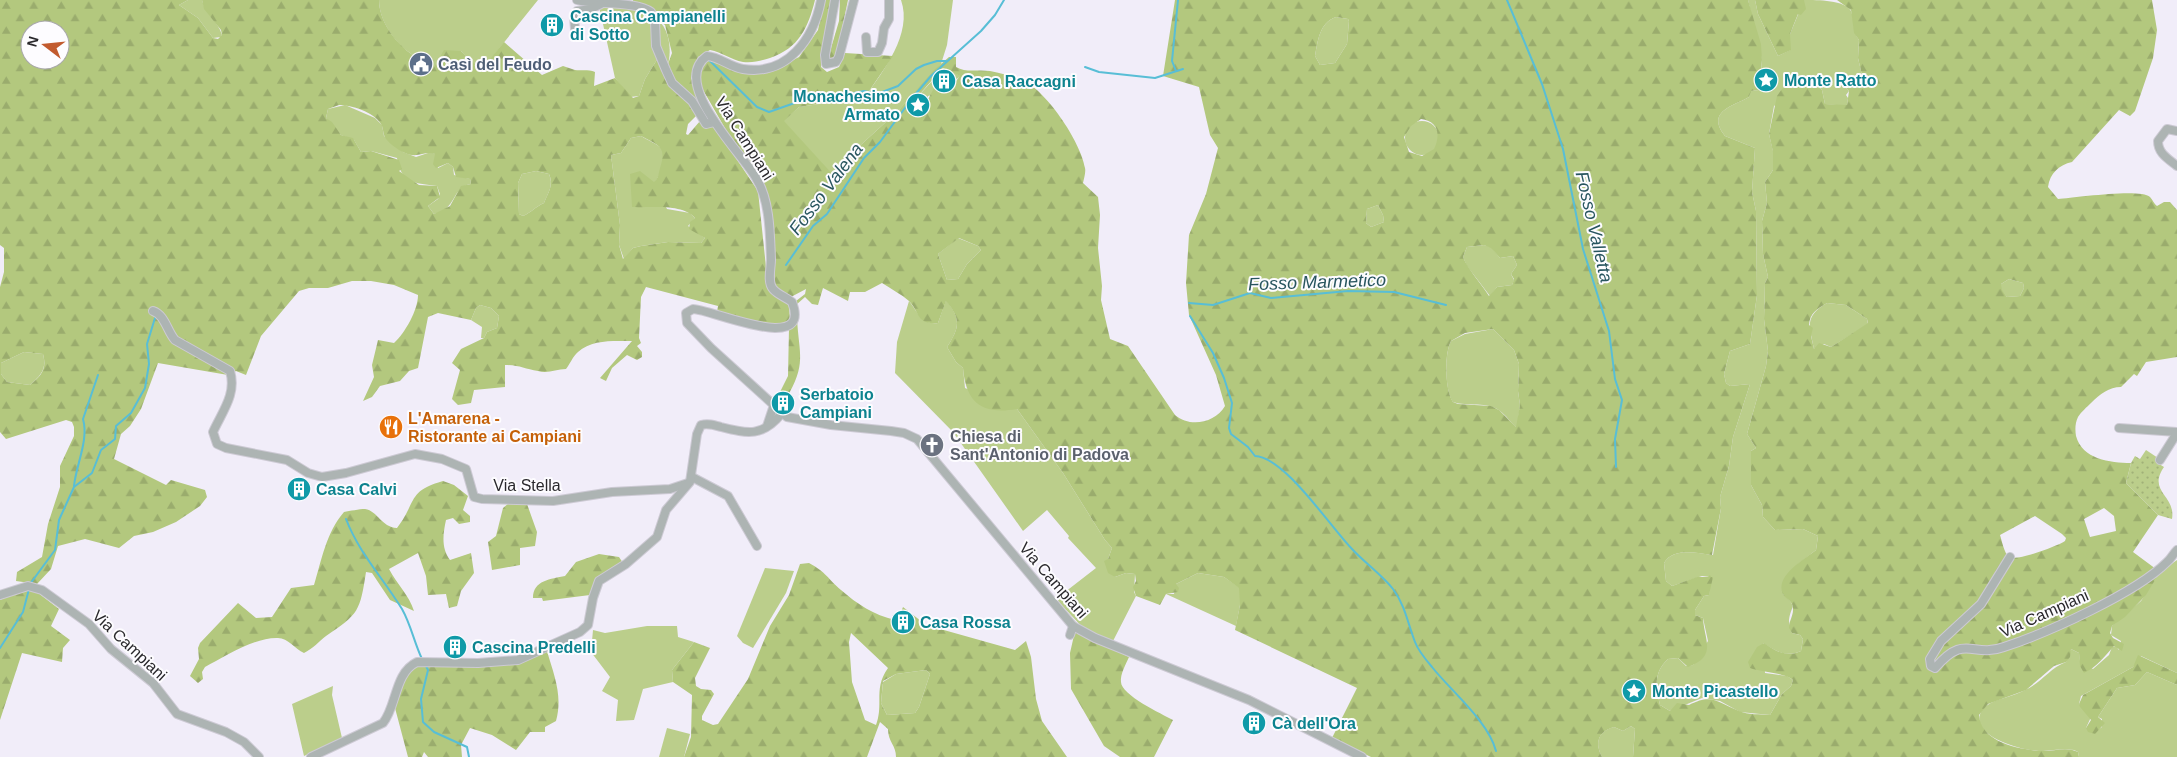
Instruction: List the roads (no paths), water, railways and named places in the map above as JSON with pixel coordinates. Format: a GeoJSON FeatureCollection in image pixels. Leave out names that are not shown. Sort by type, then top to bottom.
{"type":"FeatureCollection","features":[{"type":"Feature","properties":{"kind":"street"},"geometry":{"type":"LineString","coordinates":[[577,0],[601,4],[639,6],[651,12],[655,22],[656,46],[672,82],[692,101],[706,124],[714,122]]}},
{"type":"Feature","properties":{"kind":"street","name":"Via Campiani"},"geometry":{"type":"LineString","coordinates":[[821,0],[814,29],[796,53],[785,60],[759,69],[744,69],[706,54],[697,66],[695,81],[714,122],[760,184],[766,214],[770,285],[773,290],[792,302],[793,318],[787,327],[777,330],[767,329],[698,309],[689,310],[686,318],[687,322],[711,348],[787,417],[828,424],[891,430],[917,439],[1073,626],[1095,638],[1249,700],[1362,757]]}},
{"type":"Feature","properties":{"kind":"street"},"geometry":{"type":"LineString","coordinates":[[835,0],[824,55],[826,64],[836,62],[839,58],[854,0]]}},
{"type":"Feature","properties":{"kind":"street"},"geometry":{"type":"LineString","coordinates":[[866,37],[866,52],[878,52],[882,43],[884,28],[889,19],[890,0]]}},
{"type":"Feature","properties":{"kind":"street"},"geometry":{"type":"LineString","coordinates":[[575,29],[574,16],[577,11],[591,9],[601,4]]}},
{"type":"Feature","properties":{"kind":"street"},"geometry":{"type":"LineString","coordinates":[[2177,131],[2167,129],[2158,140],[2158,148],[2162,154],[2177,166]]}},
{"type":"Feature","properties":{"kind":"street","name":"Via Stella"},"geometry":{"type":"LineString","coordinates":[[153,311],[162,316],[169,333],[176,340],[230,371],[232,380],[229,400],[213,432],[216,444],[226,448],[287,460],[308,473],[322,477],[346,473],[415,454],[432,456],[466,469],[474,497],[482,499],[553,501],[612,492],[670,489],[690,480]]}},
{"type":"Feature","properties":{"kind":"street"},"geometry":{"type":"LineString","coordinates":[[767,426],[773,424],[778,407]]}},
{"type":"Feature","properties":{"kind":"street"},"geometry":{"type":"LineString","coordinates":[[311,757],[383,723],[400,682],[412,665],[417,662],[478,664],[518,660],[582,631],[588,625],[593,598],[599,581],[626,564],[657,537],[666,510],[690,480],[697,434],[701,425],[710,424],[749,434],[761,431],[767,426],[778,407]]}},
{"type":"Feature","properties":{"kind":"street"},"geometry":{"type":"LineString","coordinates":[[2119,428],[2177,432],[2160,460]]}},
{"type":"Feature","properties":{"kind":"street"},"geometry":{"type":"LineString","coordinates":[[690,480],[728,496],[758,546]]}},
{"type":"Feature","properties":{"kind":"street","name":"Via Campiani"},"geometry":{"type":"LineString","coordinates":[[2010,558],[1981,604],[1935,649],[1930,660],[1931,666],[1935,668],[1957,648],[2002,648],[2076,616],[2144,580],[2169,561],[2177,550]]}},
{"type":"Feature","properties":{"kind":"street","name":"Via Campiani"},"geometry":{"type":"LineString","coordinates":[[0,596],[28,586],[42,590],[89,624],[111,649],[154,683],[177,714],[226,732],[244,742],[259,757]]}},
{"type":"Feature","properties":{"kind":"street"},"geometry":{"type":"LineString","coordinates":[[1070,635],[1073,626]]}},
{"type":"Feature","properties":{"kind":"waterway","name":"Fosso Valena"},"geometry":{"type":"LineString","coordinates":[[786,265],[813,226],[827,214],[864,158],[880,142],[913,97],[931,76],[981,31],[995,15],[1004,0]]}},
{"type":"Feature","properties":{"kind":"waterway"},"geometry":{"type":"LineString","coordinates":[[1176,71],[1172,61],[1178,0]]}},
{"type":"Feature","properties":{"kind":"waterway","name":"Fosso Valletta"},"geometry":{"type":"LineString","coordinates":[[1507,0],[1542,84],[1563,149],[1583,249],[1609,331],[1615,379],[1622,400],[1615,439],[1616,467]]}},
{"type":"Feature","properties":{"kind":"waterway","name":"Fosso Valena"},"geometry":{"type":"LineString","coordinates":[[708,59],[757,107],[769,112],[803,100],[835,97],[864,91],[877,94],[898,86],[916,69],[924,65],[937,61],[946,61]]}},
{"type":"Feature","properties":{"kind":"waterway"},"geometry":{"type":"LineString","coordinates":[[1085,67],[1099,72],[1155,78],[1183,69]]}},
{"type":"Feature","properties":{"kind":"waterway","name":"Fosso Marmetico"},"geometry":{"type":"LineString","coordinates":[[1189,303],[1213,305],[1250,293],[1271,298],[1348,291],[1394,292],[1446,305]]}},
{"type":"Feature","properties":{"kind":"waterway"},"geometry":{"type":"LineString","coordinates":[[1190,316],[1213,353],[1224,378],[1232,403],[1229,428],[1231,434],[1248,447],[1255,456],[1267,459],[1293,480],[1352,549],[1393,589],[1403,608],[1420,652],[1477,718],[1492,740],[1496,751]]}},
{"type":"Feature","properties":{"kind":"waterway"},"geometry":{"type":"LineString","coordinates":[[30,584],[55,550],[59,520],[74,487],[92,473],[101,450],[115,439],[116,426],[131,413],[145,388],[149,364],[147,344],[155,318]]}},
{"type":"Feature","properties":{"kind":"waterway"},"geometry":{"type":"LineString","coordinates":[[74,486],[83,444],[83,419],[98,375]]}},
{"type":"Feature","properties":{"kind":"waterway"},"geometry":{"type":"LineString","coordinates":[[346,519],[364,554],[402,609],[422,659]]}},
{"type":"Feature","properties":{"kind":"waterway"},"geometry":{"type":"LineString","coordinates":[[0,648],[23,612],[29,589]]}},
{"type":"Feature","properties":{"kind":"waterway"},"geometry":{"type":"LineString","coordinates":[[426,666],[428,670],[421,699],[423,722],[434,732],[467,747],[469,757]]}},
{"type":"Feature","properties":{"kind":"place","name":"Cascina Campianelli di Sotto"},"geometry":{"type":"Point","coordinates":[552,25]}},
{"type":"Feature","properties":{"kind":"place","name":"Casì del Feudo"},"geometry":{"type":"Point","coordinates":[421,64]}},
{"type":"Feature","properties":{"kind":"place","name":"Monte Ratto"},"geometry":{"type":"Point","coordinates":[1766,80]}},
{"type":"Feature","properties":{"kind":"place","name":"Casa Raccagni"},"geometry":{"type":"Point","coordinates":[944,81]}},
{"type":"Feature","properties":{"kind":"place","name":"Monachesimo Armato"},"geometry":{"type":"Point","coordinates":[918,105]}},
{"type":"Feature","properties":{"kind":"place","name":"Serbatoio Campiani"},"geometry":{"type":"Point","coordinates":[783,403]}},
{"type":"Feature","properties":{"kind":"place","name":"L'Amarena - Ristorante ai Campiani"},"geometry":{"type":"Point","coordinates":[391,427]}},
{"type":"Feature","properties":{"kind":"place","name":"Chiesa di Sant'Antonio di Padova"},"geometry":{"type":"Point","coordinates":[932,445]}},
{"type":"Feature","properties":{"kind":"place","name":"Casa Calvi"},"geometry":{"type":"Point","coordinates":[299,489]}},
{"type":"Feature","properties":{"kind":"place","name":"Casa Rossa"},"geometry":{"type":"Point","coordinates":[903,622]}},
{"type":"Feature","properties":{"kind":"place","name":"Cascina Predelli"},"geometry":{"type":"Point","coordinates":[455,647]}},
{"type":"Feature","properties":{"kind":"place","name":"Monte Picastello"},"geometry":{"type":"Point","coordinates":[1634,691]}},
{"type":"Feature","properties":{"kind":"place","name":"Cà dell'Ora"},"geometry":{"type":"Point","coordinates":[1254,723]}}]}
